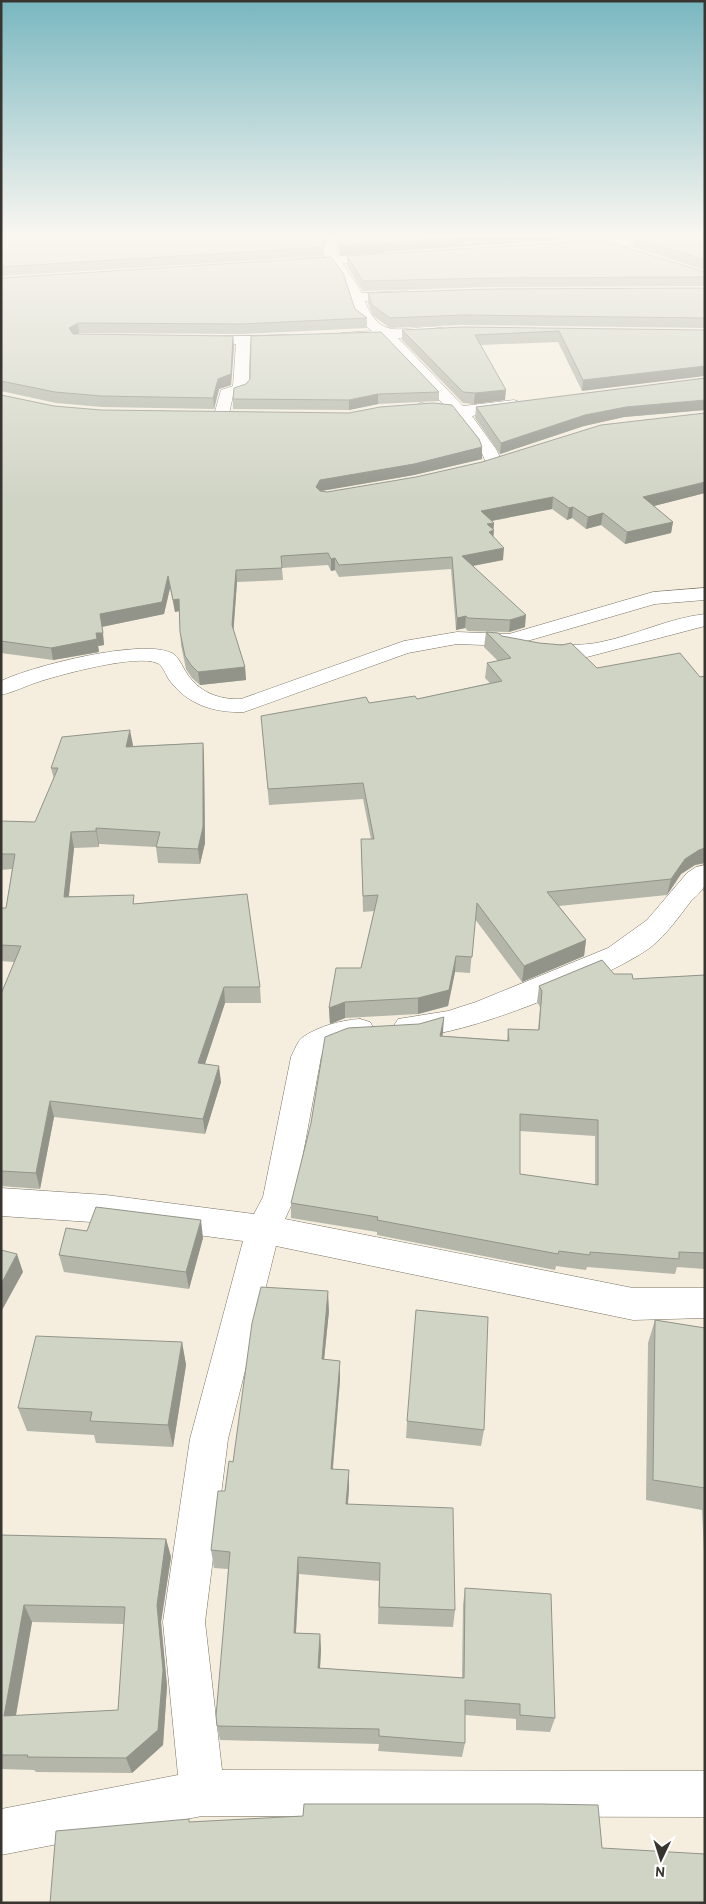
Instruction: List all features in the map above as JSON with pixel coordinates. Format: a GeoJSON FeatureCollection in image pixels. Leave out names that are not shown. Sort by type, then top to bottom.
{"type":"FeatureCollection","features":[{"type":"Feature","properties":{"kind":"street"},"geometry":{"type":"LineString","coordinates":[[371,323],[386,334],[458,411],[478,434],[488,449],[494,463]]}},
{"type":"Feature","properties":{"kind":"street"},"geometry":{"type":"LineString","coordinates":[[332,337],[452,331]]}},
{"type":"Feature","properties":{"kind":"street"},"geometry":{"type":"LineString","coordinates":[[185,340],[299,338]]}},
{"type":"Feature","properties":{"kind":"street"},"geometry":{"type":"LineString","coordinates":[[222,416],[226,393],[241,389],[243,340]]}},
{"type":"Feature","properties":{"kind":"street"},"geometry":{"type":"LineString","coordinates":[[403,410],[442,407],[458,411],[534,402]]}},
{"type":"Feature","properties":{"kind":"street"},"geometry":{"type":"LineString","coordinates":[[202,416],[241,416]]}},
{"type":"Feature","properties":{"kind":"street"},"geometry":{"type":"LineString","coordinates":[[476,468],[510,458]]}},
{"type":"Feature","properties":{"kind":"street"},"geometry":{"type":"LineString","coordinates":[[1,690],[38,676],[93,662],[134,655],[153,656],[168,661],[179,678],[199,698],[222,706],[237,706],[404,647],[451,638],[492,641],[510,640],[653,598],[705,594]]}},
{"type":"Feature","properties":{"kind":"street"},"geometry":{"type":"LineString","coordinates":[[492,641],[530,651],[555,654],[578,653],[608,648],[679,624],[705,620]]}},
{"type":"Feature","properties":{"kind":"street"},"geometry":{"type":"LineString","coordinates":[[202,1793],[184,1622],[209,1439],[263,1229],[279,1196],[297,1094],[306,1057],[312,1045],[345,1031],[418,1027],[452,1019],[498,1006],[586,969],[629,950],[651,932],[676,904],[691,882],[705,873]]}},
{"type":"Feature","properties":{"kind":"street"},"geometry":{"type":"LineString","coordinates":[[1,1202],[106,1209],[263,1229],[632,1304],[705,1303]]}},
{"type":"Feature","properties":{"kind":"street"},"geometry":{"type":"LineString","coordinates":[[1,1832],[202,1793],[705,1794]]}},
{"type":"Feature","properties":{"kind":"building"},"geometry":{"type":"Polygon","coordinates":[[[1,323],[266,323],[78,323],[69,328],[73,334],[233,336],[231,374],[218,379],[213,398],[101,396],[55,392],[1,381],[1,323]]]}},
{"type":"Feature","properties":{"kind":"building"},"geometry":{"type":"Polygon","coordinates":[[[463,327],[705,330],[705,366],[583,380],[559,331],[475,335],[506,390],[475,393],[463,392],[402,330],[463,327]]]}},
{"type":"Feature","properties":{"kind":"building"},"geometry":{"type":"Polygon","coordinates":[[[381,332],[439,392],[378,394],[349,400],[233,399],[234,388],[246,384],[250,379],[251,336],[381,332]]]}},
{"type":"Feature","properties":{"kind":"building"},"geometry":{"type":"Polygon","coordinates":[[[705,378],[705,400],[626,407],[585,415],[501,443],[476,407],[705,378]]]}},
{"type":"Feature","properties":{"kind":"building"},"geometry":{"type":"Polygon","coordinates":[[[1,395],[54,406],[101,410],[349,413],[380,407],[433,403],[452,405],[479,439],[482,447],[414,464],[320,480],[316,487],[320,491],[327,492],[416,477],[482,462],[601,425],[705,413],[705,482],[643,497],[673,522],[627,532],[603,513],[588,517],[573,507],[569,508],[553,497],[481,511],[494,523],[487,524],[494,530],[489,532],[504,548],[462,556],[526,615],[510,620],[468,618],[466,616],[457,618],[452,557],[339,565],[335,558],[331,559],[328,553],[281,556],[282,568],[236,570],[232,625],[245,667],[198,672],[185,656],[180,632],[179,599],[173,600],[168,576],[162,602],[100,614],[103,633],[96,633],[97,639],[51,648],[1,641],[1,395]]]}},
{"type":"Feature","properties":{"kind":"building"},"geometry":{"type":"Polygon","coordinates":[[[486,632],[539,643],[562,645],[571,643],[597,668],[680,653],[700,677],[705,676],[705,848],[685,859],[671,879],[547,892],[586,940],[524,966],[477,903],[472,957],[456,956],[449,990],[418,998],[345,1002],[329,1008],[336,968],[361,968],[378,895],[363,896],[361,839],[374,839],[363,783],[268,789],[261,716],[366,697],[369,703],[415,696],[417,699],[502,681],[487,663],[511,658],[486,632]]]}},
{"type":"Feature","properties":{"kind":"building"},"geometry":{"type":"Polygon","coordinates":[[[130,730],[126,747],[203,743],[203,827],[198,849],[156,847],[160,832],[96,828],[96,831],[71,832],[64,897],[134,895],[133,904],[247,894],[260,987],[224,987],[198,1063],[219,1066],[203,1119],[50,1101],[36,1173],[1,1171],[1,994],[21,946],[1,945],[1,908],[6,908],[15,854],[1,854],[1,821],[35,822],[58,768],[51,768],[62,737],[130,730]]]}},
{"type":"Feature","properties":{"kind":"building"},"geometry":{"type":"Polygon","coordinates":[[[602,960],[614,974],[632,974],[633,979],[705,975],[705,1253],[679,1252],[679,1259],[590,1252],[590,1255],[559,1251],[558,1254],[377,1220],[378,1217],[291,1203],[311,1123],[325,1037],[348,1028],[419,1024],[444,1017],[440,1036],[509,1041],[508,1029],[539,1030],[542,991],[539,986],[602,960]],[[520,1114],[520,1174],[598,1185],[598,1120],[520,1114]]]}},
{"type":"Feature","properties":{"kind":"building"},"geometry":{"type":"Polygon","coordinates":[[[96,1207],[201,1220],[186,1272],[59,1255],[66,1228],[87,1231],[96,1207]]]}},
{"type":"Feature","properties":{"kind":"building"},"geometry":{"type":"Polygon","coordinates":[[[1,1250],[17,1254],[1,1284],[1,1250]]]}},
{"type":"Feature","properties":{"kind":"building"},"geometry":{"type":"Polygon","coordinates":[[[261,1287],[328,1291],[322,1359],[340,1361],[331,1469],[349,1470],[346,1504],[453,1508],[455,1610],[379,1607],[380,1563],[298,1557],[294,1633],[320,1634],[318,1668],[464,1678],[465,1588],[551,1594],[555,1718],[520,1715],[520,1704],[465,1700],[465,1743],[379,1736],[379,1729],[217,1726],[216,1716],[230,1552],[211,1550],[218,1491],[225,1491],[229,1461],[233,1462],[252,1323],[261,1287]]]}},
{"type":"Feature","properties":{"kind":"building"},"geometry":{"type":"Polygon","coordinates":[[[416,1310],[488,1317],[484,1430],[407,1421],[416,1310]]]}},
{"type":"Feature","properties":{"kind":"building"},"geometry":{"type":"Polygon","coordinates":[[[655,1320],[705,1328],[705,1488],[653,1480],[655,1320]]]}},
{"type":"Feature","properties":{"kind":"building"},"geometry":{"type":"Polygon","coordinates":[[[36,1336],[182,1342],[168,1425],[90,1421],[92,1412],[18,1408],[36,1336]]]}},
{"type":"Feature","properties":{"kind":"building"},"geometry":{"type":"Polygon","coordinates":[[[1,1535],[166,1539],[157,1605],[163,1670],[158,1730],[126,1758],[1,1755],[1,1535]],[[24,1605],[4,1716],[118,1710],[125,1607],[24,1605]]]}},
{"type":"Feature","properties":{"kind":"building"},"geometry":{"type":"Polygon","coordinates":[[[304,1804],[598,1805],[602,1848],[705,1854],[705,1903],[50,1903],[56,1831],[189,1819],[189,1822],[303,1816],[304,1804]]]}}]}
